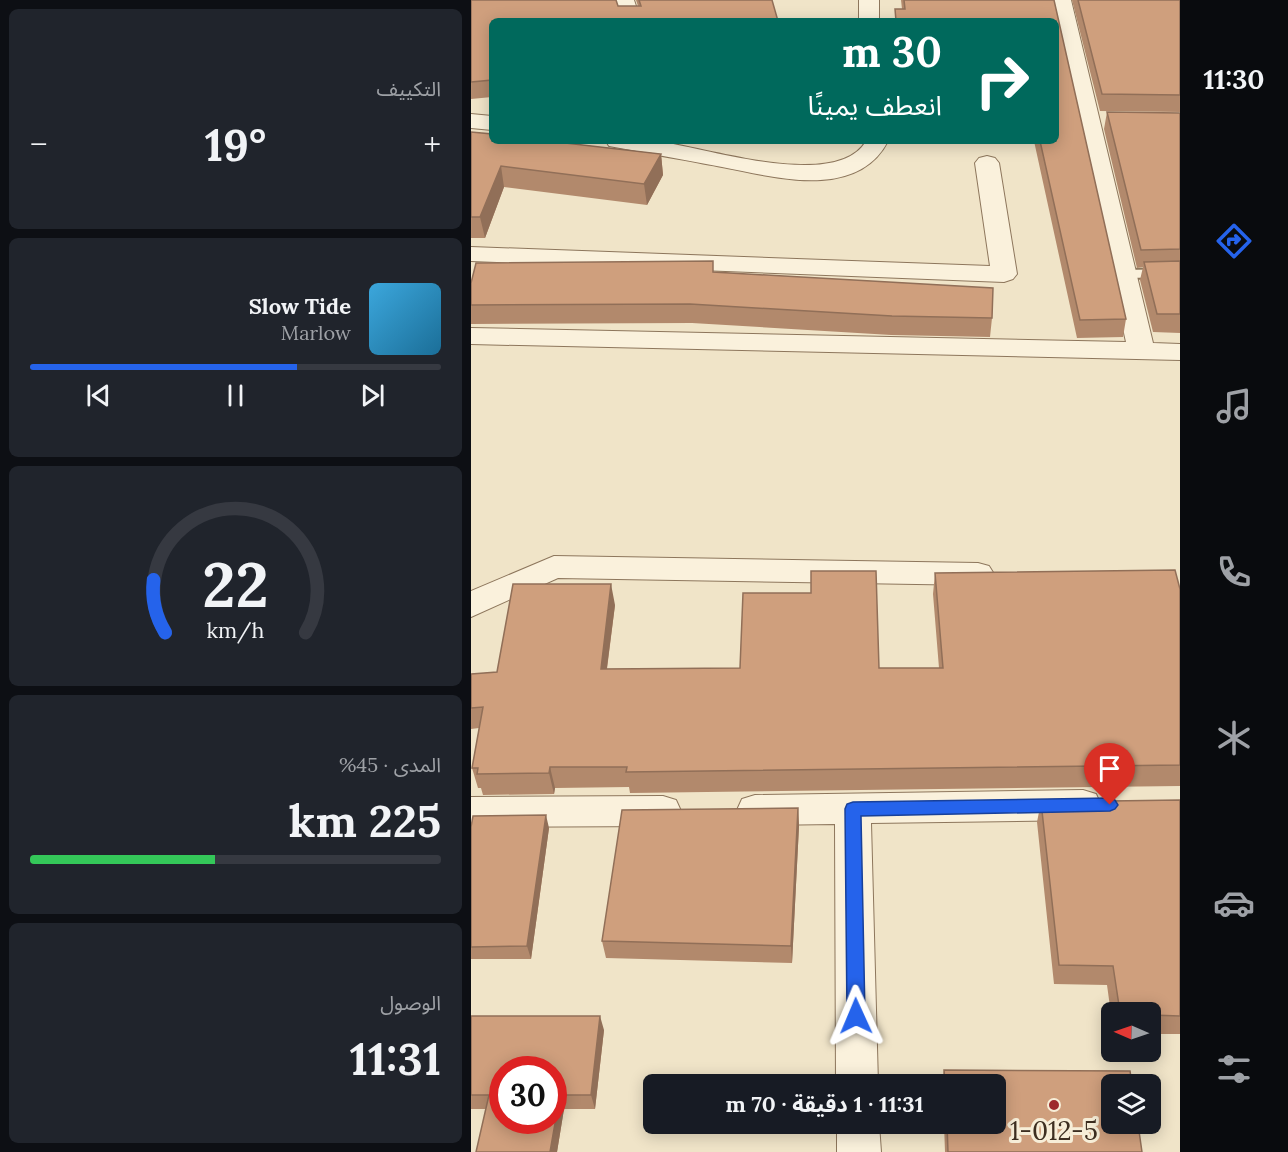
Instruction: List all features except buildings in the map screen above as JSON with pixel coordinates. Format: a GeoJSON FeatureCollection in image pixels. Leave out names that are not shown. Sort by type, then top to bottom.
{"type":"FeatureCollection","features":[{"type":"Feature","properties":{"kind":"street"},"geometry":{"type":"LineString","coordinates":[[624,0],[630,18]]}},
{"type":"Feature","properties":{"kind":"street"},"geometry":{"type":"LineString","coordinates":[[869,0],[869,18]]}},
{"type":"Feature","properties":{"kind":"street"},"geometry":{"type":"LineString","coordinates":[[1061,0],[1100,120],[1124,274],[1142,352]]}},
{"type":"Feature","properties":{"kind":"street"},"geometry":{"type":"LineString","coordinates":[[471,121],[489,123]]}},
{"type":"Feature","properties":{"kind":"street"},"geometry":{"type":"LineString","coordinates":[[649,144],[671,146],[772,169],[813,173],[841,169],[872,152],[875,144]]}},
{"type":"Feature","properties":{"kind":"street"},"geometry":{"type":"LineString","coordinates":[[471,254],[1004,274],[987,163]]}},
{"type":"Feature","properties":{"kind":"street"},"geometry":{"type":"LineString","coordinates":[[471,336],[1180,352]]}},
{"type":"Feature","properties":{"kind":"street"},"geometry":{"type":"LineString","coordinates":[[471,605],[553,567],[1003,574]]}},
{"type":"Feature","properties":{"kind":"street"},"geometry":{"type":"LineString","coordinates":[[471,812],[1110,805]]}},
{"type":"Feature","properties":{"kind":"street"},"geometry":{"type":"LineString","coordinates":[[853,809],[857,1074]]}},
{"type":"Feature","properties":{"kind":"street"},"geometry":{"type":"LineString","coordinates":[[858,1134],[859,1152]]}},
{"type":"Feature","properties":{"kind":"lane"},"geometry":{"type":"LineString","coordinates":[[1124,274],[1180,273]]}},
{"type":"Feature","properties":{"kind":"place","name":"1-012-5"},"geometry":{"type":"Point","coordinates":[1054,1105]}},
{"type":"Feature","properties":{"kind":"route"},"geometry":{"type":"LineString","coordinates":[[856,1016],[853,809],[1110,805]]}}]}
